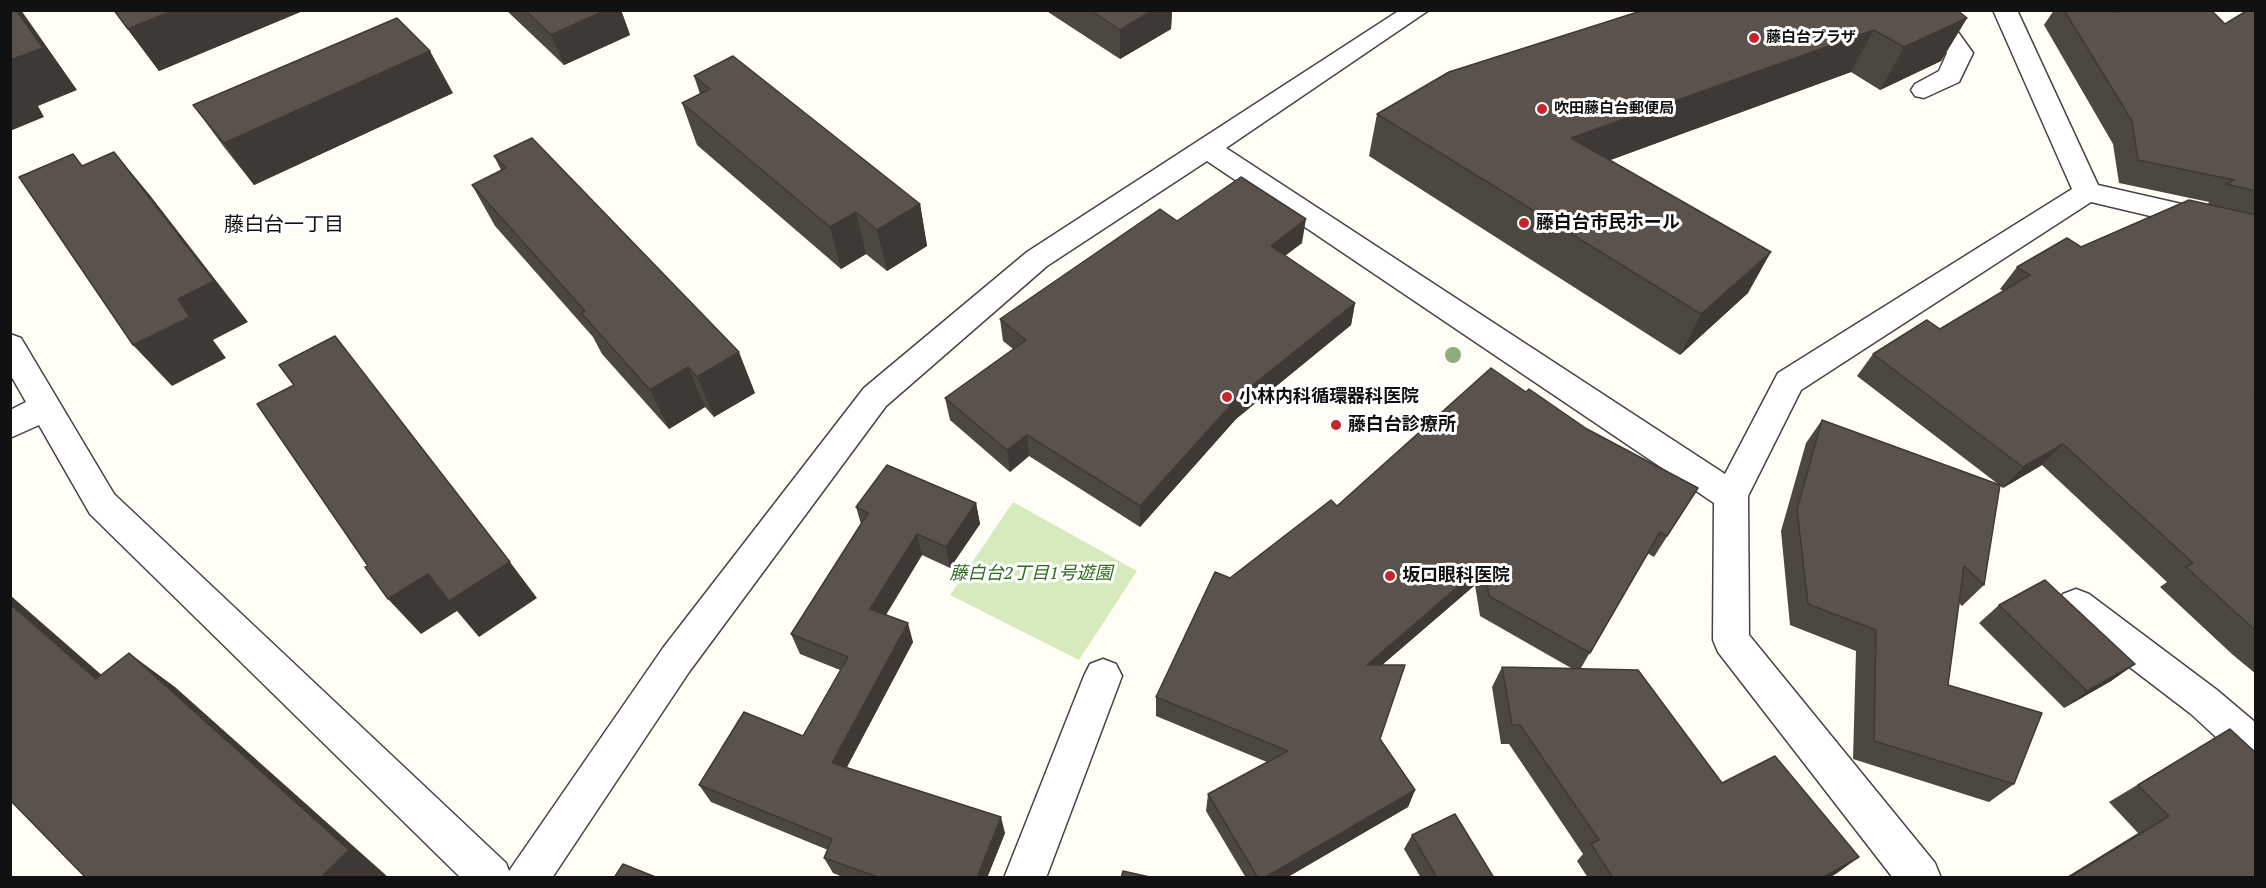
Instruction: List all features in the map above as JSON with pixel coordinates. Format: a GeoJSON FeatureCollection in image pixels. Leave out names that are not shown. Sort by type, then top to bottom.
{"type":"FeatureCollection","features":[{"type":"Feature","properties":{"kind":"street"},"geometry":{"type":"LineString","coordinates":[[527,878],[676,660],[874,397],[1037,259],[1418,10]]}},
{"type":"Feature","properties":{"kind":"street"},"geometry":{"type":"LineString","coordinates":[[1918,10],[1941,26],[1960,53],[1950,76],[1924,90]]}},
{"type":"Feature","properties":{"kind":"street"},"geometry":{"type":"LineString","coordinates":[[2005,10],[2087,192]]}},
{"type":"Feature","properties":{"kind":"street"},"geometry":{"type":"LineString","coordinates":[[1207,148],[1731,495]]}},
{"type":"Feature","properties":{"kind":"street"},"geometry":{"type":"LineString","coordinates":[[1920,878],[1731,640],[1731,495],[1789,382],[2087,192],[2256,231]]}},
{"type":"Feature","properties":{"kind":"street"},"geometry":{"type":"LineString","coordinates":[[10,346],[102,504],[491,878]]}},
{"type":"Feature","properties":{"kind":"street"},"geometry":{"type":"LineString","coordinates":[[10,425],[46,407]]}},
{"type":"Feature","properties":{"kind":"street"},"geometry":{"type":"LineString","coordinates":[[2076,605],[2204,702],[2256,748]]}},
{"type":"Feature","properties":{"kind":"street"},"geometry":{"type":"LineString","coordinates":[[1025,878],[1076,752],[1102,676]]}},
{"type":"Feature","properties":{"kind":"green space","name":"藤白台2丁目1号遊園"},"geometry":{"type":"Polygon","coordinates":[[[1013,502],[1137,571],[1079,660],[950,595],[1013,502]]]}},
{"type":"Feature","properties":{"kind":"building"},"geometry":{"type":"Polygon","coordinates":[[[10,10],[16,10],[43,48],[10,60],[10,10]]]}},
{"type":"Feature","properties":{"kind":"building"},"geometry":{"type":"Polygon","coordinates":[[[114,10],[174,10],[128,29],[114,10]]]}},
{"type":"Feature","properties":{"kind":"building"},"geometry":{"type":"Polygon","coordinates":[[[525,10],[606,10],[551,35],[525,10]]]}},
{"type":"Feature","properties":{"kind":"building"},"geometry":{"type":"Polygon","coordinates":[[[1090,10],[1153,10],[1120,30],[1090,10]]]}},
{"type":"Feature","properties":{"kind":"building"},"geometry":{"type":"Polygon","coordinates":[[[1644,10],[1957,10],[1967,18],[1904,47],[1874,30],[1571,138],[1771,252],[1701,314],[1377,114],[1449,72],[1644,10]]]}},
{"type":"Feature","properties":{"kind":"building"},"geometry":{"type":"Polygon","coordinates":[[[2064,10],[2113,10],[2114,12],[2211,10],[2225,24],[2248,10],[2256,10],[2256,191],[2226,184],[2234,180],[2138,160],[2132,121],[2064,10]]]}},
{"type":"Feature","properties":{"kind":"building"},"geometry":{"type":"Polygon","coordinates":[[[397,18],[430,51],[224,143],[193,105],[397,18]]]}},
{"type":"Feature","properties":{"kind":"building"},"geometry":{"type":"Polygon","coordinates":[[[733,56],[920,204],[877,230],[856,212],[830,227],[682,103],[710,89],[694,76],[733,56]]]}},
{"type":"Feature","properties":{"kind":"building"},"geometry":{"type":"Polygon","coordinates":[[[532,138],[739,352],[697,377],[688,367],[650,390],[581,313],[585,311],[472,185],[506,168],[494,156],[532,138]]]}},
{"type":"Feature","properties":{"kind":"building"},"geometry":{"type":"Polygon","coordinates":[[[114,152],[214,281],[178,299],[190,317],[133,345],[19,177],[73,154],[82,166],[114,152]]]}},
{"type":"Feature","properties":{"kind":"building"},"geometry":{"type":"Polygon","coordinates":[[[1241,177],[1306,219],[1271,246],[1355,303],[1238,397],[1140,506],[1027,435],[1007,450],[945,398],[1026,340],[1000,319],[1160,209],[1177,221],[1241,177]]]}},
{"type":"Feature","properties":{"kind":"building"},"geometry":{"type":"Polygon","coordinates":[[[2189,200],[2256,215],[2256,395],[2254,395],[2256,396],[2256,631],[2186,567],[2193,563],[2063,444],[2023,467],[1873,354],[1927,320],[1940,329],[2030,275],[2017,267],[2067,238],[2081,247],[2189,200]]]}},
{"type":"Feature","properties":{"kind":"building"},"geometry":{"type":"Polygon","coordinates":[[[335,336],[510,562],[449,601],[428,574],[388,599],[365,567],[368,566],[257,404],[294,385],[279,365],[335,336]]]}},
{"type":"Feature","properties":{"kind":"building"},"geometry":{"type":"Polygon","coordinates":[[[1491,368],[1526,392],[1529,389],[1587,429],[1698,488],[1667,536],[1660,532],[1590,653],[1489,596],[1484,564],[1367,665],[1405,665],[1380,739],[1415,790],[1264,878],[1258,878],[1208,794],[1288,751],[1156,697],[1215,572],[1230,578],[1331,500],[1337,506],[1491,368]]]}},
{"type":"Feature","properties":{"kind":"building"},"geometry":{"type":"Polygon","coordinates":[[[1822,420],[2000,485],[1984,585],[1964,566],[1948,685],[2042,713],[2014,784],[1874,741],[1876,630],[1808,604],[1797,509],[1822,420]]]}},
{"type":"Feature","properties":{"kind":"building"},"geometry":{"type":"Polygon","coordinates":[[[887,465],[976,503],[946,547],[917,534],[870,609],[908,623],[832,763],[1001,817],[977,878],[881,878],[824,858],[832,839],[699,785],[744,712],[803,736],[848,657],[791,634],[868,513],[856,507],[887,465]]]}},
{"type":"Feature","properties":{"kind":"building"},"geometry":{"type":"Polygon","coordinates":[[[2045,580],[2135,664],[2087,691],[1999,605],[2045,580]]]}},
{"type":"Feature","properties":{"kind":"building"},"geometry":{"type":"Polygon","coordinates":[[[10,604],[96,679],[129,653],[349,850],[320,878],[86,878],[10,800],[10,604]]]}},
{"type":"Feature","properties":{"kind":"building"},"geometry":{"type":"Polygon","coordinates":[[[1502,667],[1638,670],[1722,783],[1775,756],[1859,857],[1822,878],[1613,878],[1591,844],[1599,840],[1520,725],[1512,725],[1502,667]]]}},
{"type":"Feature","properties":{"kind":"building"},"geometry":{"type":"Polygon","coordinates":[[[2230,729],[2256,753],[2256,878],[2068,878],[2169,816],[2138,785],[2230,729]]]}},
{"type":"Feature","properties":{"kind":"building"},"geometry":{"type":"Polygon","coordinates":[[[1455,814],[1494,878],[1437,878],[1412,835],[1455,814]]]}},
{"type":"Feature","properties":{"kind":"building"},"geometry":{"type":"Polygon","coordinates":[[[623,864],[658,878],[614,878],[623,864]]]}},
{"type":"Feature","properties":{"kind":"building"},"geometry":{"type":"Polygon","coordinates":[[[1123,871],[1154,878],[1121,878],[1123,871]]]}},
{"type":"Feature","properties":{"kind":"place","name":"藤白台プラザ"},"geometry":{"type":"Point","coordinates":[1754,38]}},
{"type":"Feature","properties":{"kind":"place","name":"吹田藤白台郵便局"},"geometry":{"type":"Point","coordinates":[1542,109]}},
{"type":"Feature","properties":{"kind":"place","name":"藤白台市民ホール"},"geometry":{"type":"Point","coordinates":[1524,223]}},
{"type":"Feature","properties":{"kind":"place","name":"小林内科循環器科医院"},"geometry":{"type":"Point","coordinates":[1227,397]}},
{"type":"Feature","properties":{"kind":"place","name":"藤白台診療所"},"geometry":{"type":"Point","coordinates":[1336,425]}},
{"type":"Feature","properties":{"kind":"place","name":"坂口眼科医院"},"geometry":{"type":"Point","coordinates":[1390,576]}},
{"type":"Feature","properties":{"kind":"district","name":"藤白台一丁目"},"geometry":{"type":"Point","coordinates":[284,225]}}]}
